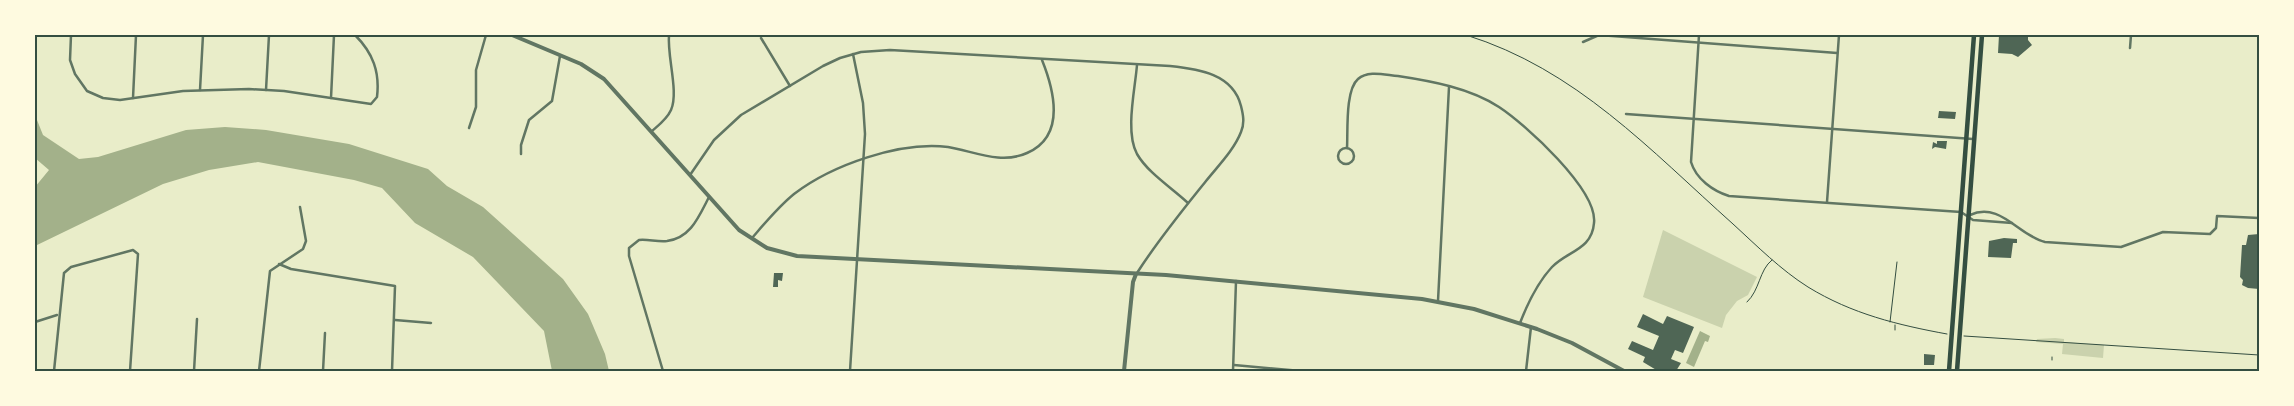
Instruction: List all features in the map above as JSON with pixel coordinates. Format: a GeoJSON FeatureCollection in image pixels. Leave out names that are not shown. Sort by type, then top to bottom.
{"type":"FeatureCollection","features":[{"type":"Feature","properties":{"kind":"main road"},"geometry":{"type":"LineString","coordinates":[[1950,371],[1974,35]]}},
{"type":"Feature","properties":{"kind":"main road"},"geometry":{"type":"LineString","coordinates":[[1957,371],[1982,35]]}},
{"type":"Feature","properties":{"kind":"street"},"geometry":{"type":"LineString","coordinates":[[71,35],[71,62],[77,78],[84,88],[95,95],[107,99],[133,98],[200,90],[266,90],[367,105],[377,99],[378,90],[375,64],[367,49],[355,35]]}},
{"type":"Feature","properties":{"kind":"street"},"geometry":{"type":"LineString","coordinates":[[133,98],[136,35]]}},
{"type":"Feature","properties":{"kind":"street"},"geometry":{"type":"LineString","coordinates":[[200,90],[203,35]]}},
{"type":"Feature","properties":{"kind":"street"},"geometry":{"type":"LineString","coordinates":[[266,90],[269,35]]}},
{"type":"Feature","properties":{"kind":"street"},"geometry":{"type":"LineString","coordinates":[[331,99],[334,35]]}},
{"type":"Feature","properties":{"kind":"street"},"geometry":{"type":"LineString","coordinates":[[469,128],[476,107],[476,70],[486,35]]}},
{"type":"Feature","properties":{"kind":"street"},"geometry":{"type":"LineString","coordinates":[[512,35],[586,66],[608,82],[739,230],[751,240],[769,249],[790,255],[1236,281],[1393,295],[1438,301],[1477,310],[1531,327],[1572,343],[1624,371]]}},
{"type":"Feature","properties":{"kind":"street"},"geometry":{"type":"LineString","coordinates":[[652,131],[667,118],[673,105],[668,50],[669,35]]}},
{"type":"Feature","properties":{"kind":"street"},"geometry":{"type":"LineString","coordinates":[[1583,42],[1589,37],[1599,35],[1837,53]]}},
{"type":"Feature","properties":{"kind":"street"},"geometry":{"type":"LineString","coordinates":[[1699,35],[1691,160],[1698,176],[1718,192],[1729,196],[1961,212],[1973,220],[2012,223]]}},
{"type":"Feature","properties":{"kind":"street"},"geometry":{"type":"LineString","coordinates":[[1827,202],[1839,35]]}},
{"type":"Feature","properties":{"kind":"street"},"geometry":{"type":"LineString","coordinates":[[2130,48],[2131,35]]}},
{"type":"Feature","properties":{"kind":"street"},"geometry":{"type":"LineString","coordinates":[[761,38],[790,86]]}},
{"type":"Feature","properties":{"kind":"street"},"geometry":{"type":"LineString","coordinates":[[2259,48],[2259,67]]}},
{"type":"Feature","properties":{"kind":"street"},"geometry":{"type":"LineString","coordinates":[[690,175],[710,145],[727,127],[823,66],[852,54],[886,50],[1170,66],[1196,71],[1226,81],[1235,89],[1243,115],[1242,132],[1225,158],[1162,235],[1136,274],[1133,282],[1124,371]]}},
{"type":"Feature","properties":{"kind":"street"},"geometry":{"type":"LineString","coordinates":[[521,154],[521,145],[529,120],[552,101],[560,54]]}},
{"type":"Feature","properties":{"kind":"street"},"geometry":{"type":"LineString","coordinates":[[852,54],[863,103],[864,158],[852,370]]}},
{"type":"Feature","properties":{"kind":"street"},"geometry":{"type":"LineString","coordinates":[[751,240],[778,209],[807,185],[864,158],[927,147],[946,147],[1004,157],[1031,152],[1043,141],[1053,118],[1053,93],[1041,59]]}},
{"type":"Feature","properties":{"kind":"street"},"geometry":{"type":"LineString","coordinates":[[1137,65],[1132,131],[1134,146],[1144,163],[1189,203]]}},
{"type":"Feature","properties":{"kind":"street"},"geometry":{"type":"LineString","coordinates":[[1347,148],[1350,93],[1357,79],[1372,74],[1408,78],[1449,87],[1499,107],[1537,139],[1572,175],[1594,213],[1594,226],[1588,242],[1552,267],[1526,308],[1520,323]]}},
{"type":"Feature","properties":{"kind":"street"},"geometry":{"type":"LineString","coordinates":[[1438,301],[1449,87]]}},
{"type":"Feature","properties":{"kind":"street"},"geometry":{"type":"LineString","coordinates":[[1626,114],[1832,127],[1974,139]]}},
{"type":"Feature","properties":{"kind":"street"},"geometry":{"type":"LineString","coordinates":[[1347,148],[1352,151],[1353,157],[1350,162],[1345,163],[1340,161],[1338,156],[1341,150],[1347,148]]}},
{"type":"Feature","properties":{"kind":"street"},"geometry":{"type":"LineString","coordinates":[[664,371],[628,256],[629,248],[639,240],[667,241],[683,235],[692,227],[709,196]]}},
{"type":"Feature","properties":{"kind":"street"},"geometry":{"type":"LineString","coordinates":[[259,371],[266,289],[270,271],[279,264],[294,257],[303,249],[306,241],[300,207]]}},
{"type":"Feature","properties":{"kind":"street"},"geometry":{"type":"LineString","coordinates":[[1969,216],[1975,212],[2000,214],[2034,240],[2121,247],[2163,232],[2210,234],[2216,228],[2218,216],[2259,218]]}},
{"type":"Feature","properties":{"kind":"street"},"geometry":{"type":"LineString","coordinates":[[54,371],[62,280],[66,271],[71,267],[132,250],[138,254],[130,371]]}},
{"type":"Feature","properties":{"kind":"street"},"geometry":{"type":"LineString","coordinates":[[279,264],[291,268],[395,286],[392,371]]}},
{"type":"Feature","properties":{"kind":"street"},"geometry":{"type":"LineString","coordinates":[[1233,371],[1236,281]]}},
{"type":"Feature","properties":{"kind":"street"},"geometry":{"type":"LineString","coordinates":[[35,322],[58,315]]}},
{"type":"Feature","properties":{"kind":"street"},"geometry":{"type":"LineString","coordinates":[[194,371],[197,320]]}},
{"type":"Feature","properties":{"kind":"street"},"geometry":{"type":"LineString","coordinates":[[395,320],[431,322]]}},
{"type":"Feature","properties":{"kind":"street"},"geometry":{"type":"LineString","coordinates":[[1526,371],[1531,327]]}},
{"type":"Feature","properties":{"kind":"street"},"geometry":{"type":"LineString","coordinates":[[323,371],[325,333]]}},
{"type":"Feature","properties":{"kind":"street"},"geometry":{"type":"LineString","coordinates":[[1234,366],[1301,371]]}},
{"type":"Feature","properties":{"kind":"path"},"geometry":{"type":"LineString","coordinates":[[1466,35],[1504,48],[1540,66],[1593,100],[1772,260],[1809,287],[1861,314],[1890,323],[1947,333],[1946,342]]}},
{"type":"Feature","properties":{"kind":"path"},"geometry":{"type":"LineString","coordinates":[[1618,122],[1626,114]]}},
{"type":"Feature","properties":{"kind":"path"},"geometry":{"type":"LineString","coordinates":[[1747,302],[1757,291],[1765,267],[1772,260]]}},
{"type":"Feature","properties":{"kind":"path"},"geometry":{"type":"LineString","coordinates":[[1890,323],[1898,262]]}},
{"type":"Feature","properties":{"kind":"path"},"geometry":{"type":"LineString","coordinates":[[1895,324],[1895,330]]}},
{"type":"Feature","properties":{"kind":"path"},"geometry":{"type":"LineString","coordinates":[[1964,335],[2259,355]]}},
{"type":"Feature","properties":{"kind":"shaded area"},"geometry":{"type":"Polygon","coordinates":[[[35,115],[43,135],[79,159],[98,157],[186,130],[225,127],[266,130],[349,144],[428,169],[447,186],[483,207],[563,279],[588,314],[605,354],[609,371],[552,371],[544,331],[473,257],[415,223],[382,188],[354,180],[258,162],[209,170],[163,184],[35,246],[35,187],[49,170],[35,158],[35,115]]]}},
{"type":"Feature","properties":{"kind":"shaded area"},"geometry":{"type":"Polygon","coordinates":[[[1663,230],[1757,277],[1748,295],[1737,301],[1726,315],[1722,328],[1643,297],[1663,230]]]}},
{"type":"Feature","properties":{"kind":"shaded area"},"geometry":{"type":"Polygon","coordinates":[[[1700,331],[1710,336],[1708,342],[1705,341],[1694,367],[1686,363],[1700,331]]]}},
{"type":"Feature","properties":{"kind":"shaded area"},"geometry":{"type":"Polygon","coordinates":[[[2037,339],[2064,339],[2064,342],[2104,345],[2103,358],[2062,354],[2063,344],[2036,342],[2037,339]]]}},
{"type":"Feature","properties":{"kind":"building"},"geometry":{"type":"Polygon","coordinates":[[[1999,35],[2028,35],[2028,40],[2032,45],[2018,57],[2012,54],[1998,53],[1999,35]]]}},
{"type":"Feature","properties":{"kind":"building"},"geometry":{"type":"Polygon","coordinates":[[[1939,111],[1956,112],[1955,119],[1938,118],[1939,111]]]}},
{"type":"Feature","properties":{"kind":"building"},"geometry":{"type":"Polygon","coordinates":[[[1937,141],[1947,141],[1946,149],[1935,147],[1932,149],[1933,142],[1937,144],[1937,141]]]}},
{"type":"Feature","properties":{"kind":"building"},"geometry":{"type":"Polygon","coordinates":[[[2259,234],[2259,289],[2248,288],[2242,285],[2243,280],[2240,277],[2242,245],[2246,245],[2248,235],[2259,234]]]}},
{"type":"Feature","properties":{"kind":"building"},"geometry":{"type":"Polygon","coordinates":[[[2004,238],[2017,239],[2017,243],[2013,243],[2011,258],[1988,257],[1989,241],[2004,238]]]}},
{"type":"Feature","properties":{"kind":"building"},"geometry":{"type":"Polygon","coordinates":[[[774,273],[783,273],[782,281],[778,280],[778,287],[773,287],[774,273]]]}},
{"type":"Feature","properties":{"kind":"building"},"geometry":{"type":"Polygon","coordinates":[[[1643,314],[1663,324],[1667,316],[1694,327],[1683,353],[1675,350],[1671,359],[1681,363],[1676,371],[1658,371],[1643,362],[1645,357],[1628,349],[1632,341],[1653,350],[1659,336],[1637,327],[1643,314]]]}},
{"type":"Feature","properties":{"kind":"building"},"geometry":{"type":"Polygon","coordinates":[[[1924,354],[1935,355],[1934,365],[1924,365],[1924,354]]]}}]}
